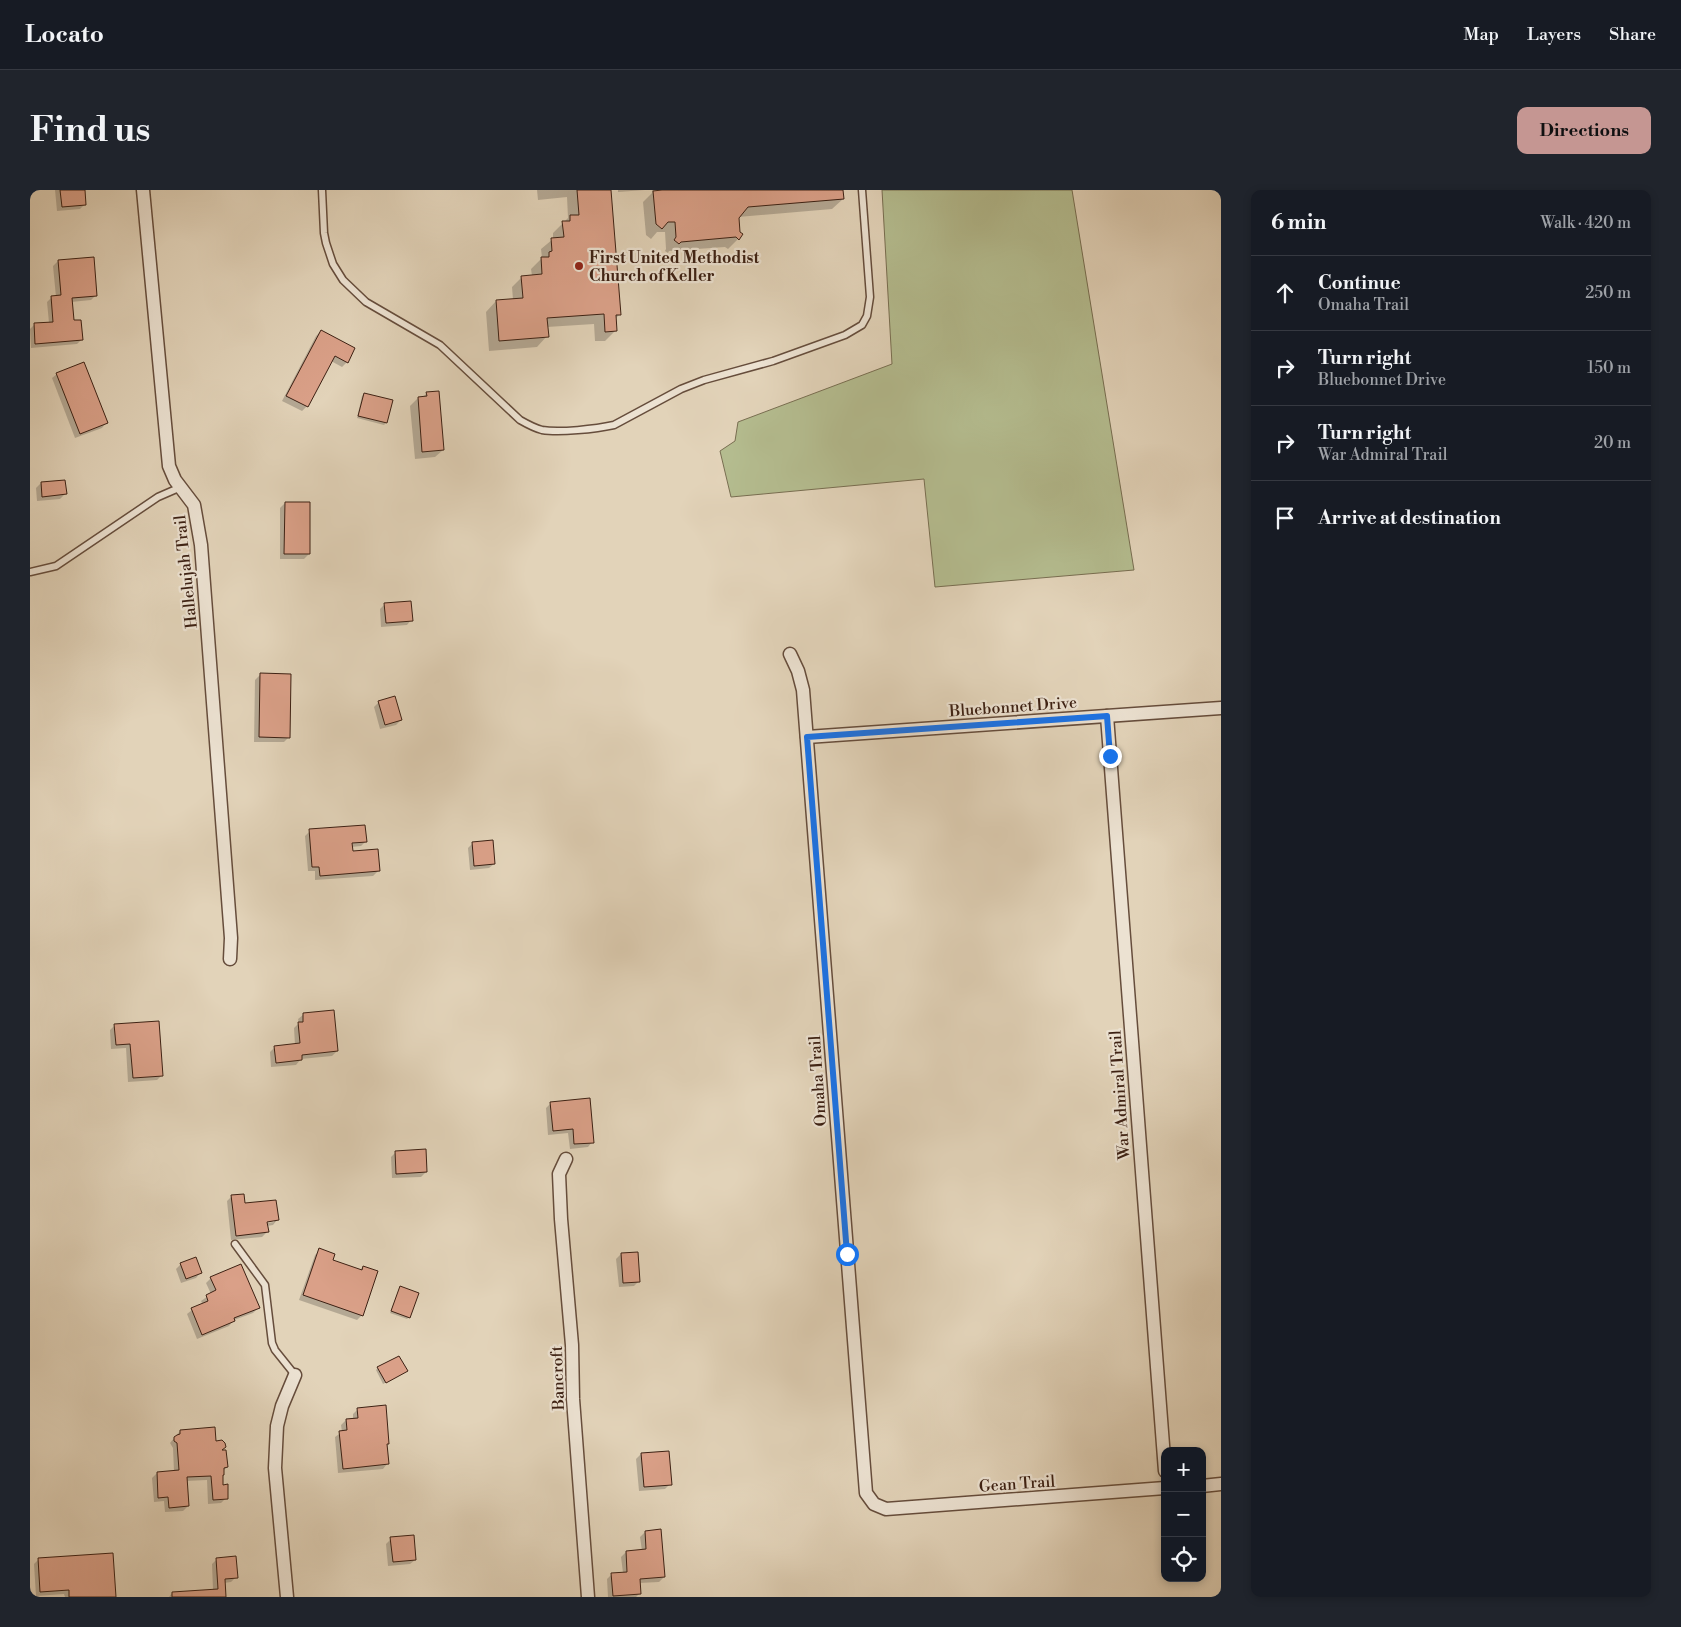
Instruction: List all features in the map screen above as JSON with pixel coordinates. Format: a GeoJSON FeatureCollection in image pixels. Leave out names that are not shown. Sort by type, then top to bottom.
{"type":"FeatureCollection","features":[{"type":"Feature","properties":{"kind":"street","name":"Hallelujah Trail"},"geometry":{"type":"LineString","coordinates":[[143,190],[169,466],[175,480],[194,505],[201,545],[231,938],[230,959]]}},
{"type":"Feature","properties":{"kind":"street","name":"Omaha Trail"},"geometry":{"type":"LineString","coordinates":[[790,654],[802,682],[866,1493],[874,1504]]}},
{"type":"Feature","properties":{"kind":"street","name":"Bluebonnet Drive"},"geometry":{"type":"LineString","coordinates":[[807,737],[1221,708]]}},
{"type":"Feature","properties":{"kind":"street","name":"War Admiral Trail"},"geometry":{"type":"LineString","coordinates":[[1107,716],[1163,1447]]}},
{"type":"Feature","properties":{"kind":"street","name":"Bancroft"},"geometry":{"type":"LineString","coordinates":[[566,1160],[559,1174],[561,1219],[572,1345],[573,1399],[588,1597]]}},
{"type":"Feature","properties":{"kind":"street"},"geometry":{"type":"LineString","coordinates":[[287,1597],[275,1468],[277,1426],[282,1406],[295,1375]]}},
{"type":"Feature","properties":{"kind":"street"},"geometry":{"type":"LineString","coordinates":[[1206,1486],[1221,1484]]}},
{"type":"Feature","properties":{"kind":"street","name":"Gean Trail"},"geometry":{"type":"LineString","coordinates":[[874,1504],[886,1509],[1161,1488]]}},
{"type":"Feature","properties":{"kind":"lane"},"geometry":{"type":"LineString","coordinates":[[322,190],[326,243],[338,273],[350,289],[373,306],[440,345],[520,420],[535,428],[552,431],[614,425],[681,388],[780,359],[845,335],[862,324],[867,316],[870,297],[862,190]]}},
{"type":"Feature","properties":{"kind":"lane"},"geometry":{"type":"LineString","coordinates":[[30,572],[56,566],[158,497],[181,487]]}},
{"type":"Feature","properties":{"kind":"lane"},"geometry":{"type":"LineString","coordinates":[[235,1244],[265,1284],[272,1342],[275,1350],[295,1375]]}},
{"type":"Feature","properties":{"kind":"green space"},"geometry":{"type":"Polygon","coordinates":[[[882,190],[1072,190],[1134,570],[935,587],[924,479],[731,497],[720,451],[735,441],[738,422],[892,364],[882,190]]]}},
{"type":"Feature","properties":{"kind":"building"},"geometry":{"type":"Polygon","coordinates":[[[60,190],[85,190],[86,205],[62,207],[60,190]]]}},
{"type":"Feature","properties":{"kind":"building","name":"First United Methodist Church of Keller"},"geometry":{"type":"Polygon","coordinates":[[[577,190],[611,190],[621,315],[616,315],[617,331],[605,332],[604,314],[547,318],[549,337],[499,341],[496,300],[523,298],[521,276],[542,274],[541,257],[549,257],[549,252],[552,251],[551,238],[564,237],[562,221],[570,221],[570,215],[579,215],[577,190]]]}},
{"type":"Feature","properties":{"kind":"building","name":"First United Methodist Church of Keller"},"geometry":{"type":"Polygon","coordinates":[[[843,190],[844,199],[748,207],[739,218],[740,232],[743,234],[739,240],[736,237],[681,242],[679,244],[674,240],[676,237],[675,222],[668,222],[662,229],[656,224],[653,191],[843,190]]]}},
{"type":"Feature","properties":{"kind":"building"},"geometry":{"type":"Polygon","coordinates":[[[94,257],[97,296],[72,298],[74,320],[81,320],[83,340],[35,344],[34,323],[53,322],[51,296],[61,295],[58,260],[94,257]]]}},
{"type":"Feature","properties":{"kind":"building"},"geometry":{"type":"Polygon","coordinates":[[[321,330],[355,348],[348,363],[335,356],[308,407],[286,396],[321,330]]]}},
{"type":"Feature","properties":{"kind":"building"},"geometry":{"type":"Polygon","coordinates":[[[84,362],[108,423],[80,434],[56,373],[84,362]]]}},
{"type":"Feature","properties":{"kind":"building"},"geometry":{"type":"Polygon","coordinates":[[[439,391],[444,450],[422,452],[418,397],[427,396],[426,392],[439,391]]]}},
{"type":"Feature","properties":{"kind":"building"},"geometry":{"type":"Polygon","coordinates":[[[364,393],[393,400],[387,423],[358,416],[364,393]]]}},
{"type":"Feature","properties":{"kind":"building"},"geometry":{"type":"Polygon","coordinates":[[[65,480],[67,494],[42,497],[41,482],[65,480]]]}},
{"type":"Feature","properties":{"kind":"building"},"geometry":{"type":"Polygon","coordinates":[[[285,502],[310,502],[310,554],[284,554],[285,502]]]}},
{"type":"Feature","properties":{"kind":"building"},"geometry":{"type":"Polygon","coordinates":[[[411,601],[413,621],[386,623],[384,603],[411,601]]]}},
{"type":"Feature","properties":{"kind":"building"},"geometry":{"type":"Polygon","coordinates":[[[260,673],[291,674],[290,738],[259,737],[260,673]]]}},
{"type":"Feature","properties":{"kind":"building"},"geometry":{"type":"Polygon","coordinates":[[[395,696],[402,720],[385,725],[378,701],[395,696]]]}},
{"type":"Feature","properties":{"kind":"building"},"geometry":{"type":"Polygon","coordinates":[[[365,825],[367,842],[352,843],[353,851],[378,849],[380,871],[320,876],[319,867],[312,867],[309,829],[365,825]]]}},
{"type":"Feature","properties":{"kind":"building"},"geometry":{"type":"Polygon","coordinates":[[[493,840],[495,864],[474,866],[472,842],[493,840]]]}},
{"type":"Feature","properties":{"kind":"building"},"geometry":{"type":"Polygon","coordinates":[[[334,1010],[338,1051],[302,1055],[302,1060],[276,1063],[274,1046],[300,1043],[298,1022],[303,1022],[303,1013],[334,1010]]]}},
{"type":"Feature","properties":{"kind":"building"},"geometry":{"type":"Polygon","coordinates":[[[159,1021],[163,1076],[133,1078],[130,1044],[116,1045],[114,1024],[159,1021]]]}},
{"type":"Feature","properties":{"kind":"building"},"geometry":{"type":"Polygon","coordinates":[[[590,1098],[594,1143],[574,1144],[573,1129],[553,1131],[550,1102],[590,1098]]]}},
{"type":"Feature","properties":{"kind":"building"},"geometry":{"type":"Polygon","coordinates":[[[426,1149],[427,1172],[396,1174],[395,1151],[426,1149]]]}},
{"type":"Feature","properties":{"kind":"building"},"geometry":{"type":"Polygon","coordinates":[[[244,1194],[245,1203],[276,1200],[279,1220],[267,1222],[269,1232],[236,1236],[231,1195],[244,1194]]]}},
{"type":"Feature","properties":{"kind":"building"},"geometry":{"type":"Polygon","coordinates":[[[319,1248],[335,1254],[333,1260],[362,1270],[363,1266],[378,1271],[363,1316],[303,1295],[319,1248]]]}},
{"type":"Feature","properties":{"kind":"building"},"geometry":{"type":"Polygon","coordinates":[[[638,1252],[640,1282],[623,1283],[621,1253],[638,1252]]]}},
{"type":"Feature","properties":{"kind":"building"},"geometry":{"type":"Polygon","coordinates":[[[196,1257],[202,1273],[186,1279],[180,1263],[196,1257]]]}},
{"type":"Feature","properties":{"kind":"building"},"geometry":{"type":"Polygon","coordinates":[[[241,1264],[260,1308],[234,1318],[235,1321],[202,1335],[191,1308],[208,1301],[206,1295],[216,1290],[210,1277],[241,1264]]]}},
{"type":"Feature","properties":{"kind":"building"},"geometry":{"type":"Polygon","coordinates":[[[400,1286],[419,1293],[410,1318],[391,1311],[400,1286]]]}},
{"type":"Feature","properties":{"kind":"building"},"geometry":{"type":"Polygon","coordinates":[[[399,1356],[408,1371],[386,1383],[377,1367],[399,1356]]]}},
{"type":"Feature","properties":{"kind":"building"},"geometry":{"type":"Polygon","coordinates":[[[386,1405],[389,1464],[343,1469],[339,1431],[347,1430],[346,1419],[358,1418],[357,1408],[386,1405]]]}},
{"type":"Feature","properties":{"kind":"building"},"geometry":{"type":"Polygon","coordinates":[[[215,1427],[216,1441],[222,1440],[226,1447],[222,1450],[226,1450],[228,1467],[224,1468],[223,1485],[228,1484],[228,1499],[213,1500],[211,1476],[187,1477],[189,1506],[169,1508],[168,1497],[158,1498],[157,1472],[179,1470],[177,1443],[174,1441],[174,1437],[180,1434],[180,1430],[215,1427]]]}},
{"type":"Feature","properties":{"kind":"building"},"geometry":{"type":"Polygon","coordinates":[[[669,1451],[672,1485],[644,1487],[641,1453],[669,1451]]]}},
{"type":"Feature","properties":{"kind":"building"},"geometry":{"type":"Polygon","coordinates":[[[661,1529],[665,1577],[640,1579],[641,1594],[613,1596],[611,1573],[627,1572],[626,1551],[646,1549],[645,1531],[661,1529]]]}},
{"type":"Feature","properties":{"kind":"building"},"geometry":{"type":"Polygon","coordinates":[[[414,1535],[416,1560],[393,1562],[390,1537],[414,1535]]]}},
{"type":"Feature","properties":{"kind":"building"},"geometry":{"type":"Polygon","coordinates":[[[113,1553],[116,1597],[69,1597],[69,1590],[40,1592],[38,1558],[113,1553]]]}},
{"type":"Feature","properties":{"kind":"building"},"geometry":{"type":"Polygon","coordinates":[[[236,1556],[238,1578],[225,1579],[226,1597],[172,1597],[172,1592],[218,1589],[216,1558],[236,1556]]]}},
{"type":"Feature","properties":{"kind":"place","name":"First United Methodist Church of Keller"},"geometry":{"type":"Point","coordinates":[579,266]}},
{"type":"Feature","properties":{"kind":"route"},"geometry":{"type":"LineString","coordinates":[[847,1254],[807,737],[1107,716],[1110,756]]}}]}
